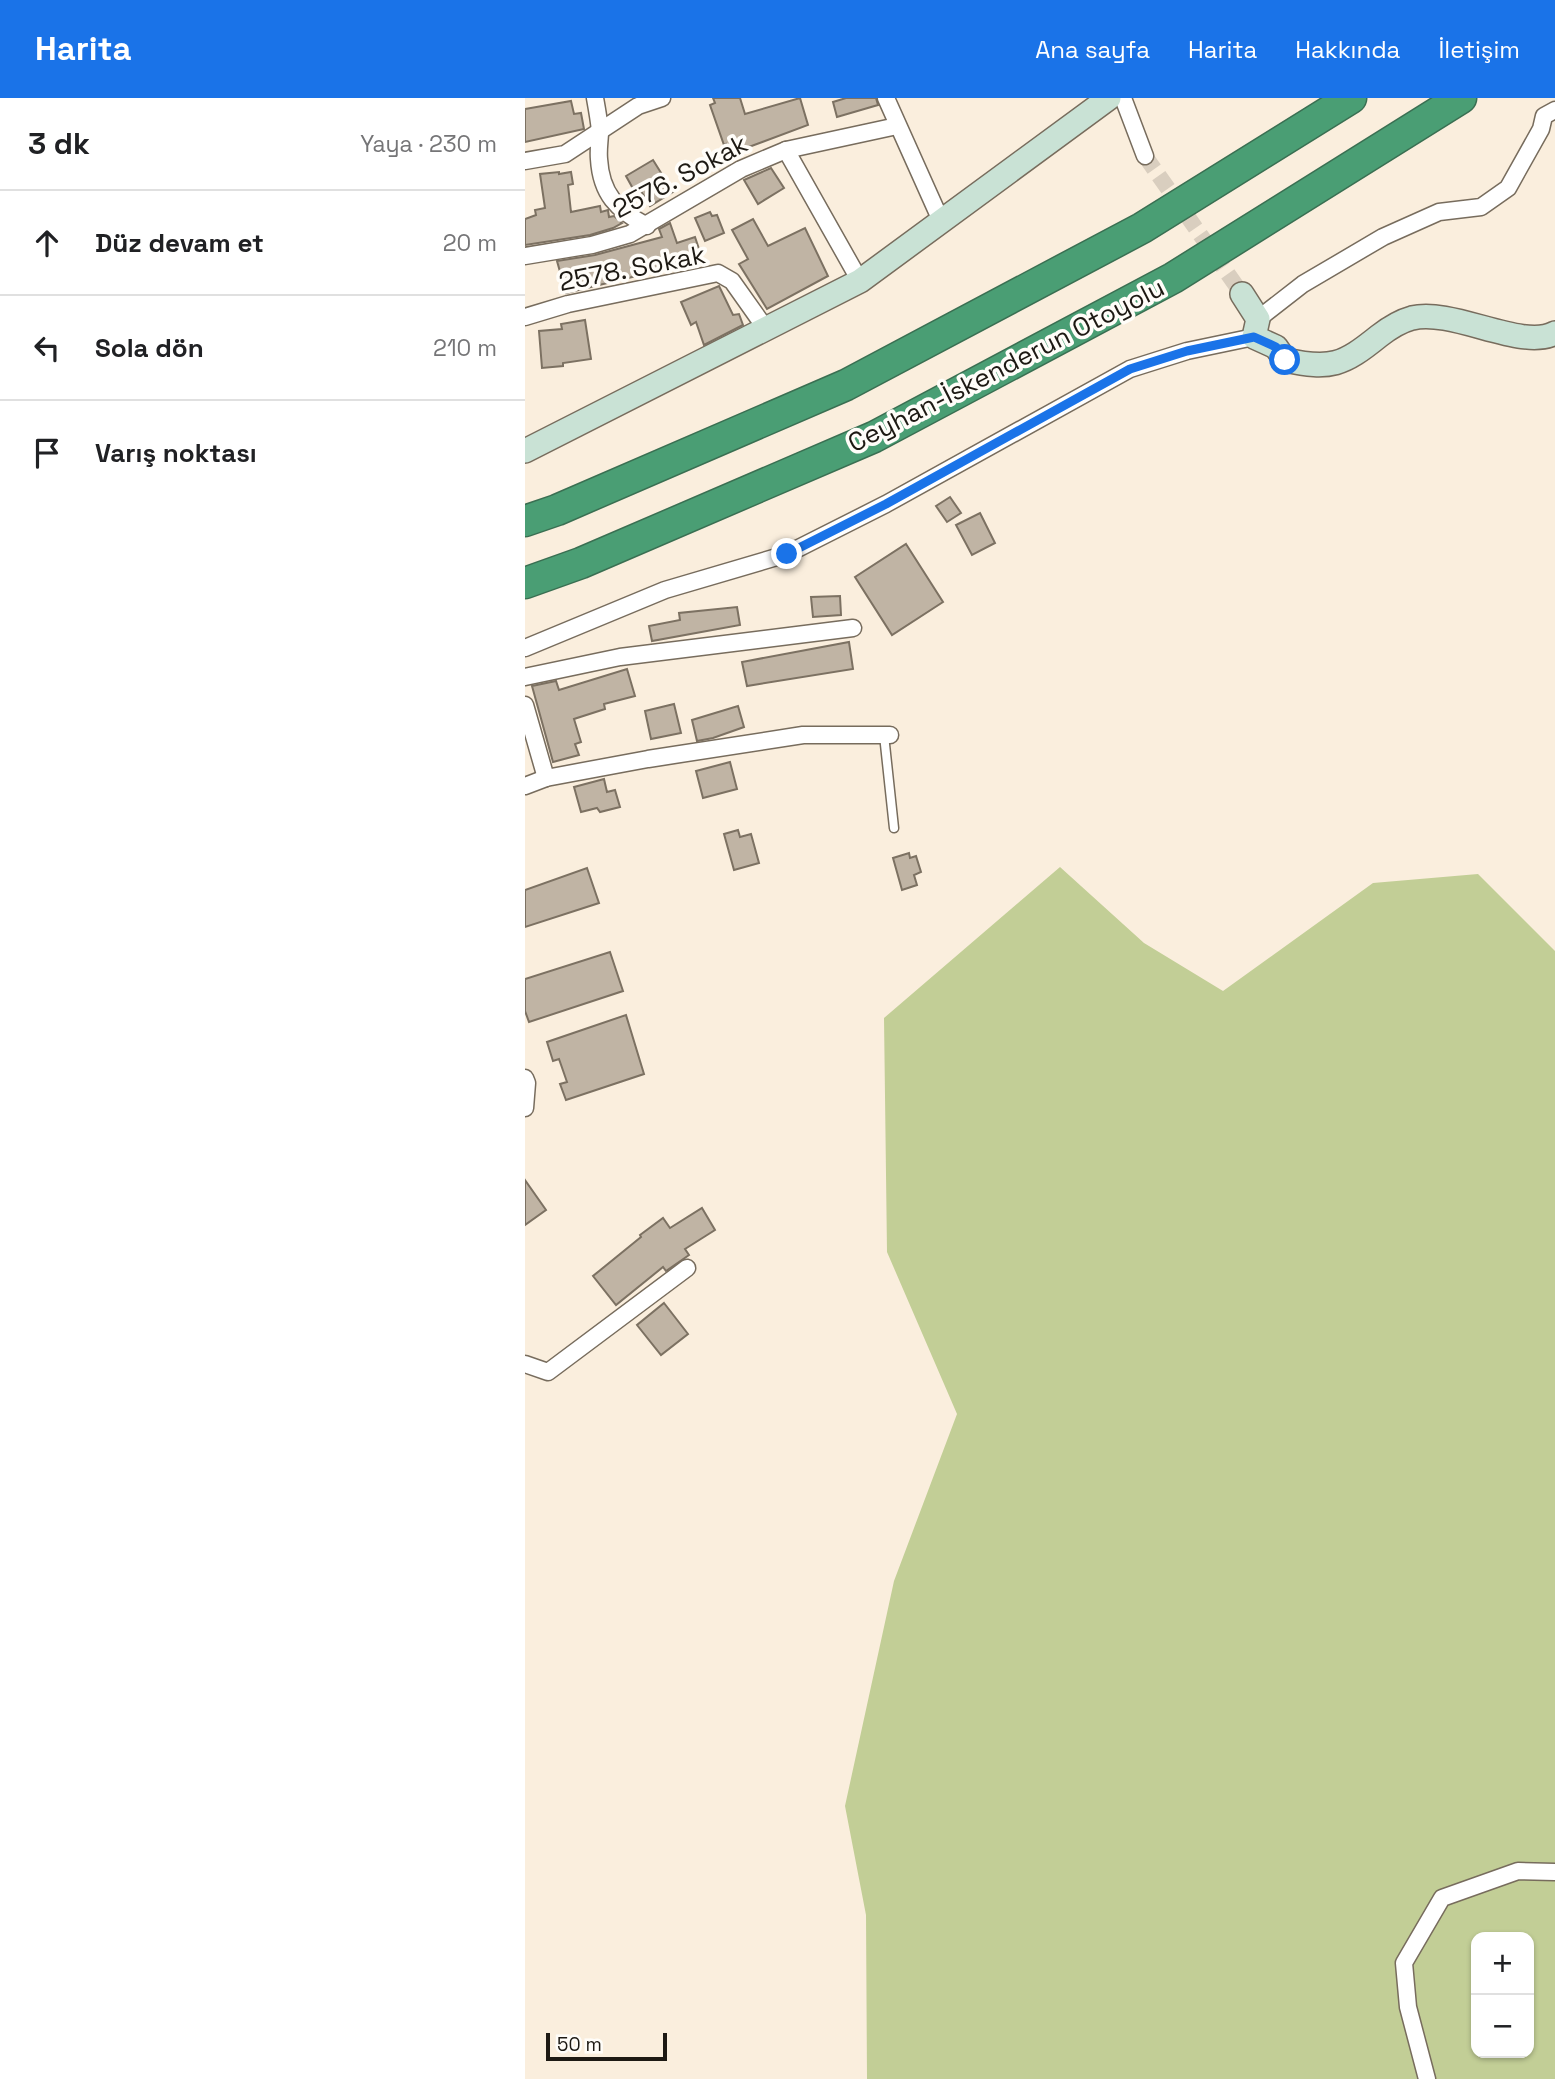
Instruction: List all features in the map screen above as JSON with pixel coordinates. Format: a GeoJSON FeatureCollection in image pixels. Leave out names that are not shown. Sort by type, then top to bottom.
{"type":"FeatureCollection","features":[{"type":"Feature","properties":{"kind":"highway","name":"Ceyhan-İskenderun Otoyolu"},"geometry":{"type":"LineString","coordinates":[[525,521],[557,510],[846,385],[1142,228],[1351,98]]}},
{"type":"Feature","properties":{"kind":"highway","name":"Ceyhan-İskenderun Otoyolu"},"geometry":{"type":"LineString","coordinates":[[525,583],[581,563],[873,437],[1173,278],[1461,98]]}},
{"type":"Feature","properties":{"kind":"street"},"geometry":{"type":"LineString","coordinates":[[595,98],[600,131],[602,182],[607,194],[625,215],[647,226]]}},
{"type":"Feature","properties":{"kind":"street"},"geometry":{"type":"LineString","coordinates":[[525,161],[565,154],[638,106],[662,98]]}},
{"type":"Feature","properties":{"kind":"street"},"geometry":{"type":"LineString","coordinates":[[886,98],[942,223]]}},
{"type":"Feature","properties":{"kind":"street"},"geometry":{"type":"LineString","coordinates":[[525,451],[860,281],[1109,98]]}},
{"type":"Feature","properties":{"kind":"street"},"geometry":{"type":"LineString","coordinates":[[1123,98],[1145,156]]}},
{"type":"Feature","properties":{"kind":"street"},"geometry":{"type":"LineString","coordinates":[[525,648],[664,590],[787,554],[897,498],[1130,369],[1256,328],[1303,284],[1383,237],[1439,212],[1481,207],[1508,188],[1541,129],[1544,116],[1555,110]]}},
{"type":"Feature","properties":{"kind":"street","name":"2576. Sokak"},"geometry":{"type":"LineString","coordinates":[[525,256],[592,245],[630,234],[741,169],[786,150],[897,126]]}},
{"type":"Feature","properties":{"kind":"street"},"geometry":{"type":"LineString","coordinates":[[786,150],[860,281]]}},
{"type":"Feature","properties":{"kind":"street","name":"2578. Sokak"},"geometry":{"type":"LineString","coordinates":[[525,317],[568,304],[718,273],[731,281],[766,329]]}},
{"type":"Feature","properties":{"kind":"street"},"geometry":{"type":"LineString","coordinates":[[1242,294],[1256,328],[1285,360],[1306,364],[1332,365],[1353,357],[1387,330],[1412,318],[1444,318],[1534,338],[1555,333]]}},
{"type":"Feature","properties":{"kind":"street"},"geometry":{"type":"LineString","coordinates":[[525,677],[620,657],[853,628]]}},
{"type":"Feature","properties":{"kind":"street"},"geometry":{"type":"LineString","coordinates":[[525,705],[546,778]]}},
{"type":"Feature","properties":{"kind":"street"},"geometry":{"type":"LineString","coordinates":[[525,786],[546,778],[648,759],[803,735],[887,735]]}},
{"type":"Feature","properties":{"kind":"street"},"geometry":{"type":"LineString","coordinates":[[525,1078],[525,1108]]}},
{"type":"Feature","properties":{"kind":"street"},"geometry":{"type":"LineString","coordinates":[[525,1364],[548,1372],[687,1268]]}},
{"type":"Feature","properties":{"kind":"street"},"geometry":{"type":"LineString","coordinates":[[1427,2079],[1408,2007],[1403,1963],[1442,1898],[1518,1871],[1555,1872]]}},
{"type":"Feature","properties":{"kind":"lane"},"geometry":{"type":"LineString","coordinates":[[887,735],[894,828]]}},
{"type":"Feature","properties":{"kind":"green space"},"geometry":{"type":"Polygon","coordinates":[[[1060,867],[1144,943],[1223,991],[1373,883],[1478,874],[1555,951],[1555,2079],[867,2079],[866,1915],[845,1806],[894,1581],[957,1414],[887,1252],[884,1018],[1060,867]]]}},
{"type":"Feature","properties":{"kind":"building"},"geometry":{"type":"Polygon","coordinates":[[[713,98],[740,98],[745,114],[800,98],[808,125],[730,154],[726,144],[724,145],[710,105],[715,103],[713,98]]]}},
{"type":"Feature","properties":{"kind":"building"},"geometry":{"type":"Polygon","coordinates":[[[846,98],[876,98],[878,105],[837,117],[833,102],[846,98]]]}},
{"type":"Feature","properties":{"kind":"building"},"geometry":{"type":"Polygon","coordinates":[[[571,101],[574,114],[581,113],[584,129],[525,142],[525,109],[571,101]]]}},
{"type":"Feature","properties":{"kind":"building"},"geometry":{"type":"Polygon","coordinates":[[[653,160],[673,192],[650,206],[641,191],[636,194],[626,176],[653,160]]]}},
{"type":"Feature","properties":{"kind":"building"},"geometry":{"type":"Polygon","coordinates":[[[771,168],[784,188],[758,204],[744,180],[771,168]]]}},
{"type":"Feature","properties":{"kind":"building"},"geometry":{"type":"Polygon","coordinates":[[[571,172],[573,184],[568,185],[571,212],[600,206],[601,212],[608,210],[609,217],[614,216],[622,223],[590,235],[525,245],[525,219],[536,215],[535,210],[545,208],[540,174],[571,172]]]}},
{"type":"Feature","properties":{"kind":"building"},"geometry":{"type":"Polygon","coordinates":[[[710,212],[712,216],[717,215],[724,233],[705,241],[695,218],[710,212]]]}},
{"type":"Feature","properties":{"kind":"building"},"geometry":{"type":"Polygon","coordinates":[[[753,219],[768,246],[805,228],[828,276],[767,309],[739,264],[748,259],[732,230],[753,219]]]}},
{"type":"Feature","properties":{"kind":"building"},"geometry":{"type":"Polygon","coordinates":[[[670,223],[677,243],[695,237],[700,252],[680,258],[682,265],[566,293],[557,261],[595,255],[662,237],[659,229],[670,223]]]}},
{"type":"Feature","properties":{"kind":"building"},"geometry":{"type":"Polygon","coordinates":[[[719,286],[733,315],[739,314],[743,325],[704,345],[696,322],[691,325],[681,302],[719,286]]]}},
{"type":"Feature","properties":{"kind":"building"},"geometry":{"type":"Polygon","coordinates":[[[585,320],[591,359],[542,368],[539,331],[562,329],[561,324],[585,320]]]}},
{"type":"Feature","properties":{"kind":"building"},"geometry":{"type":"Polygon","coordinates":[[[950,497],[961,513],[947,522],[936,506],[950,497]]]}},
{"type":"Feature","properties":{"kind":"building"},"geometry":{"type":"Polygon","coordinates":[[[980,513],[995,543],[972,555],[956,525],[980,513]]]}},
{"type":"Feature","properties":{"kind":"building"},"geometry":{"type":"Polygon","coordinates":[[[906,544],[943,602],[892,635],[855,577],[906,544]]]}},
{"type":"Feature","properties":{"kind":"building"},"geometry":{"type":"Polygon","coordinates":[[[840,596],[841,615],[813,617],[811,597],[840,596]]]}},
{"type":"Feature","properties":{"kind":"building"},"geometry":{"type":"Polygon","coordinates":[[[737,607],[740,625],[652,641],[649,626],[680,620],[679,613],[737,607]]]}},
{"type":"Feature","properties":{"kind":"building"},"geometry":{"type":"Polygon","coordinates":[[[849,642],[853,669],[747,686],[742,662],[849,642]]]}},
{"type":"Feature","properties":{"kind":"building"},"geometry":{"type":"Polygon","coordinates":[[[627,669],[635,696],[604,704],[605,709],[574,719],[581,742],[575,744],[579,755],[553,762],[532,686],[556,681],[559,690],[627,669]]]}},
{"type":"Feature","properties":{"kind":"building"},"geometry":{"type":"Polygon","coordinates":[[[674,704],[681,733],[651,739],[645,711],[674,704]]]}},
{"type":"Feature","properties":{"kind":"building"},"geometry":{"type":"Polygon","coordinates":[[[738,706],[744,727],[697,741],[692,720],[738,706]]]}},
{"type":"Feature","properties":{"kind":"building"},"geometry":{"type":"Polygon","coordinates":[[[730,762],[737,789],[703,798],[696,771],[730,762]]]}},
{"type":"Feature","properties":{"kind":"building"},"geometry":{"type":"Polygon","coordinates":[[[604,779],[607,792],[615,790],[620,807],[600,812],[597,808],[581,812],[574,787],[604,779]]]}},
{"type":"Feature","properties":{"kind":"building"},"geometry":{"type":"Polygon","coordinates":[[[738,830],[740,837],[751,834],[759,863],[734,870],[724,834],[738,830]]]}},
{"type":"Feature","properties":{"kind":"building"},"geometry":{"type":"Polygon","coordinates":[[[909,853],[910,858],[916,856],[921,872],[914,875],[917,885],[902,890],[893,858],[909,853]]]}},
{"type":"Feature","properties":{"kind":"building"},"geometry":{"type":"Polygon","coordinates":[[[587,868],[599,903],[525,927],[525,890],[587,868]]]}},
{"type":"Feature","properties":{"kind":"building"},"geometry":{"type":"Polygon","coordinates":[[[610,952],[623,991],[529,1022],[525,1011],[525,979],[610,952]]]}},
{"type":"Feature","properties":{"kind":"building"},"geometry":{"type":"Polygon","coordinates":[[[626,1015],[644,1074],[566,1100],[560,1084],[567,1082],[559,1059],[553,1061],[547,1042],[626,1015]]]}},
{"type":"Feature","properties":{"kind":"building"},"geometry":{"type":"Polygon","coordinates":[[[525,1180],[546,1210],[525,1225],[525,1180]]]}},
{"type":"Feature","properties":{"kind":"building"},"geometry":{"type":"Polygon","coordinates":[[[702,1208],[715,1230],[685,1249],[689,1255],[666,1271],[663,1267],[616,1305],[593,1276],[663,1218],[670,1228],[702,1208]]]}},
{"type":"Feature","properties":{"kind":"building"},"geometry":{"type":"Polygon","coordinates":[[[664,1303],[688,1334],[661,1355],[637,1325],[664,1303]]]}},
{"type":"Feature","properties":{"kind":"tunnel"},"geometry":{"type":"LineString","coordinates":[[1145,156],[1242,294]]}},
{"type":"Feature","properties":{"kind":"route"},"geometry":{"type":"LineString","coordinates":[[787,554],[886,504],[1130,369],[1187,351],[1254,337],[1276,347],[1285,360]]}}]}
